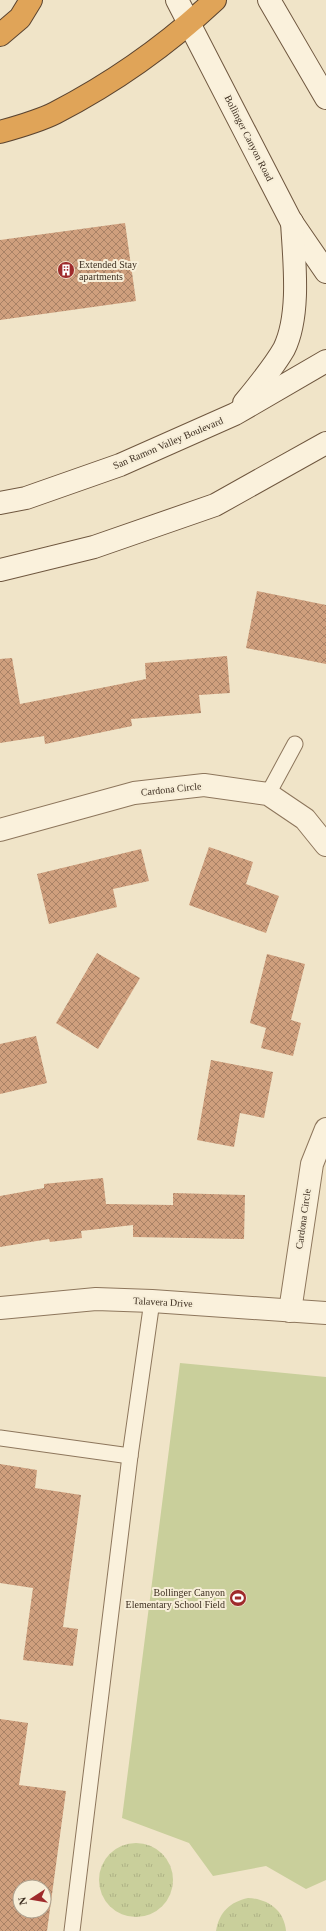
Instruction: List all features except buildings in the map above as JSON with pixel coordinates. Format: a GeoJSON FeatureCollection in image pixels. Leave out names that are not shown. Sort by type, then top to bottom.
{"type":"FeatureCollection","features":[{"type":"Feature","properties":{"kind":"highway"},"geometry":{"type":"LineString","coordinates":[[0,35],[20,18],[31,0]]}},
{"type":"Feature","properties":{"kind":"highway"},"geometry":{"type":"LineString","coordinates":[[0,132],[54,114],[137,64],[190,23],[215,0]]}},
{"type":"Feature","properties":{"kind":"main road","name":"Bollinger Canyon Road"},"geometry":{"type":"LineString","coordinates":[[177,0],[291,221],[326,272]]}},
{"type":"Feature","properties":{"kind":"main road"},"geometry":{"type":"LineString","coordinates":[[269,0],[326,98]]}},
{"type":"Feature","properties":{"kind":"main road"},"geometry":{"type":"LineString","coordinates":[[235,414],[264,379],[284,348],[289,334],[295,288],[291,221]]}},
{"type":"Feature","properties":{"kind":"main road","name":"San Ramon Valley Boulevard"},"geometry":{"type":"LineString","coordinates":[[0,503],[26,498],[120,464],[235,414],[326,361]]}},
{"type":"Feature","properties":{"kind":"main road"},"geometry":{"type":"LineString","coordinates":[[0,570],[94,547],[215,505],[326,443]]}},
{"type":"Feature","properties":{"kind":"main road","name":"Cardona Circle"},"geometry":{"type":"LineString","coordinates":[[0,830],[134,793],[204,785],[268,794],[305,819],[326,845]]}},
{"type":"Feature","properties":{"kind":"main road","name":"Cardona Circle"},"geometry":{"type":"LineString","coordinates":[[290,1311],[312,1164],[326,1129]]}},
{"type":"Feature","properties":{"kind":"main road","name":"Talavera Drive"},"geometry":{"type":"LineString","coordinates":[[0,1308],[96,1299],[152,1301],[326,1313]]}},
{"type":"Feature","properties":{"kind":"lane"},"geometry":{"type":"LineString","coordinates":[[268,794],[296,744]]}},
{"type":"Feature","properties":{"kind":"lane"},"geometry":{"type":"LineString","coordinates":[[72,1931],[130,1456],[152,1301]]}},
{"type":"Feature","properties":{"kind":"lane"},"geometry":{"type":"LineString","coordinates":[[0,1438],[130,1456]]}},
{"type":"Feature","properties":{"kind":"green space","name":"Bollinger Canyon Elementary School Field"},"geometry":{"type":"Polygon","coordinates":[[[180,1363],[326,1377],[326,1880],[306,1889],[266,1866],[213,1876],[189,1843],[122,1818],[180,1363]]]}},
{"type":"Feature","properties":{"kind":"green space"},"geometry":{"type":"Polygon","coordinates":[[[136,1843],[150,1846],[162,1854],[170,1866],[173,1880],[170,1894],[162,1906],[150,1914],[136,1917],[122,1914],[110,1906],[102,1894],[99,1880],[102,1866],[110,1854],[122,1846],[136,1843]]]}},
{"type":"Feature","properties":{"kind":"green space"},"geometry":{"type":"Polygon","coordinates":[[[248,1898],[268,1903],[274,1907],[282,1917],[286,1931],[216,1931],[217,1924],[226,1909],[236,1902],[248,1898]]]}},
{"type":"Feature","properties":{"kind":"place","name":"Extended Stay apartments"},"geometry":{"type":"Point","coordinates":[66,270]}},
{"type":"Feature","properties":{"kind":"place","name":"Bollinger Canyon Elementary School Field"},"geometry":{"type":"Point","coordinates":[238,1598]}}]}
